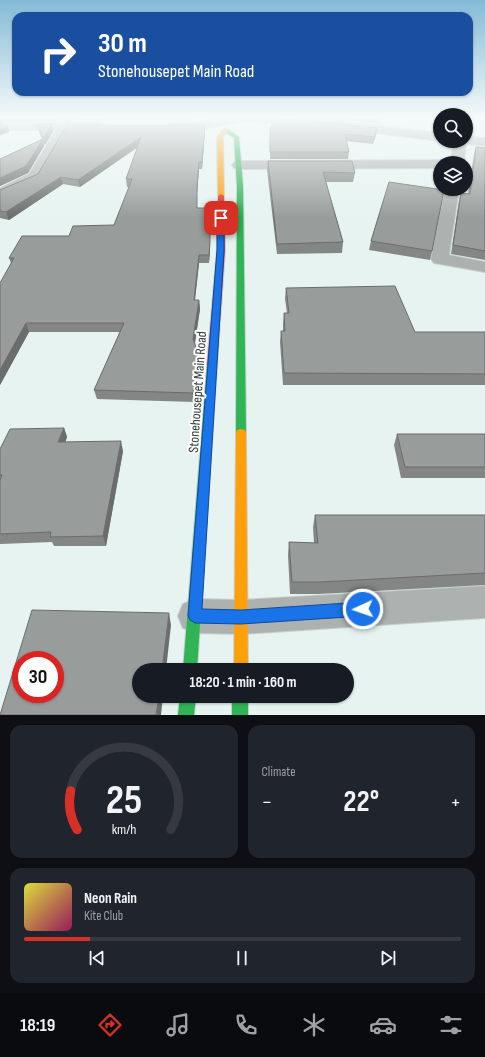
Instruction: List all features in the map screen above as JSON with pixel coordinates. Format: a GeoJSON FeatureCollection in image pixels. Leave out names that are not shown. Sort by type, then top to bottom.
{"type":"FeatureCollection","features":[{"type":"Feature","properties":{"kind":"main road","name":"Stonehousepet Main Road"},"geometry":{"type":"LineString","coordinates":[[191,663],[221,250],[230,186],[223,151]]}},
{"type":"Feature","properties":{"kind":"main road"},"geometry":{"type":"LineString","coordinates":[[238,151],[239,165],[230,186],[241,663]]}},
{"type":"Feature","properties":{"kind":"main road"},"geometry":{"type":"LineString","coordinates":[[186,715],[187,703]]}},
{"type":"Feature","properties":{"kind":"main road"},"geometry":{"type":"LineString","coordinates":[[240,703],[240,715]]}},
{"type":"Feature","properties":{"kind":"street"},"geometry":{"type":"LineString","coordinates":[[0,194],[34,177],[49,151]]}},
{"type":"Feature","properties":{"kind":"street"},"geometry":{"type":"LineString","coordinates":[[239,165],[433,164]]}},
{"type":"Feature","properties":{"kind":"street"},"geometry":{"type":"LineString","coordinates":[[451,196],[440,259],[485,267]]}},
{"type":"Feature","properties":{"kind":"street"},"geometry":{"type":"LineString","coordinates":[[195,616],[241,617],[485,602]]}},
{"type":"Feature","properties":{"kind":"building"},"geometry":{"type":"Polygon","coordinates":[[[16,151],[35,151],[26,166],[0,178],[0,159],[16,151]]]}},
{"type":"Feature","properties":{"kind":"building"},"geometry":{"type":"Polygon","coordinates":[[[51,151],[120,151],[78,180],[61,177],[6,212],[0,211],[0,190],[38,174],[51,151]]]}},
{"type":"Feature","properties":{"kind":"building"},"geometry":{"type":"Polygon","coordinates":[[[136,151],[203,151],[202,162],[199,162],[197,208],[205,208],[210,227],[210,242],[209,255],[199,255],[194,300],[199,300],[193,339],[199,355],[193,393],[94,390],[124,323],[26,323],[0,370],[0,283],[14,258],[9,258],[22,236],[69,236],[73,226],[114,225],[132,179],[126,179],[136,151]]]}},
{"type":"Feature","properties":{"kind":"building"},"geometry":{"type":"Polygon","coordinates":[[[349,151],[349,152],[270,152],[349,151]]]}},
{"type":"Feature","properties":{"kind":"building"},"geometry":{"type":"Polygon","coordinates":[[[475,151],[485,151],[485,251],[453,245],[461,196],[473,196],[473,171],[475,151]]]}},
{"type":"Feature","properties":{"kind":"building"},"geometry":{"type":"Polygon","coordinates":[[[268,161],[352,161],[355,173],[323,172],[343,242],[277,244],[268,161]]]}},
{"type":"Feature","properties":{"kind":"building"},"geometry":{"type":"Polygon","coordinates":[[[389,182],[433,188],[433,196],[443,196],[432,251],[371,241],[389,182]]]}},
{"type":"Feature","properties":{"kind":"building"},"geometry":{"type":"Polygon","coordinates":[[[395,286],[415,332],[485,332],[485,374],[284,373],[281,331],[285,331],[284,313],[289,313],[286,288],[395,286]]]}},
{"type":"Feature","properties":{"kind":"building"},"geometry":{"type":"Polygon","coordinates":[[[64,428],[58,442],[121,441],[103,536],[50,537],[51,532],[0,534],[0,481],[2,475],[0,475],[0,449],[10,429],[64,428]]]}},
{"type":"Feature","properties":{"kind":"building"},"geometry":{"type":"Polygon","coordinates":[[[397,434],[485,434],[485,467],[405,467],[397,434]]]}},
{"type":"Feature","properties":{"kind":"building"},"geometry":{"type":"Polygon","coordinates":[[[315,515],[485,515],[485,573],[321,582],[292,582],[289,542],[318,543],[315,515]]]}},
{"type":"Feature","properties":{"kind":"building"},"geometry":{"type":"Polygon","coordinates":[[[32,610],[169,613],[163,663],[132,663],[132,703],[158,703],[156,715],[0,715],[12,676],[12,703],[64,703],[64,651],[20,651],[32,610]]]}},
{"type":"Feature","properties":{"kind":"traffic: fast"},"geometry":{"type":"LineString","coordinates":[[237,151],[240,186],[241,433]]}},
{"type":"Feature","properties":{"kind":"traffic: fast"},"geometry":{"type":"LineString","coordinates":[[191,663],[212,365]]}},
{"type":"Feature","properties":{"kind":"traffic: fast"},"geometry":{"type":"LineString","coordinates":[[186,715],[187,703]]}},
{"type":"Feature","properties":{"kind":"traffic: fast"},"geometry":{"type":"LineString","coordinates":[[240,703],[240,715]]}},
{"type":"Feature","properties":{"kind":"traffic: slow"},"geometry":{"type":"LineString","coordinates":[[220,151],[221,196]]}},
{"type":"Feature","properties":{"kind":"traffic: slow"},"geometry":{"type":"LineString","coordinates":[[241,433],[241,663]]}},
{"type":"Feature","properties":{"kind":"traffic: jam"},"geometry":{"type":"LineString","coordinates":[[212,365],[221,250],[221,196]]}},
{"type":"Feature","properties":{"kind":"route"},"geometry":{"type":"LineString","coordinates":[[221,218],[221,250],[195,616],[241,617],[363,609]]}}]}
